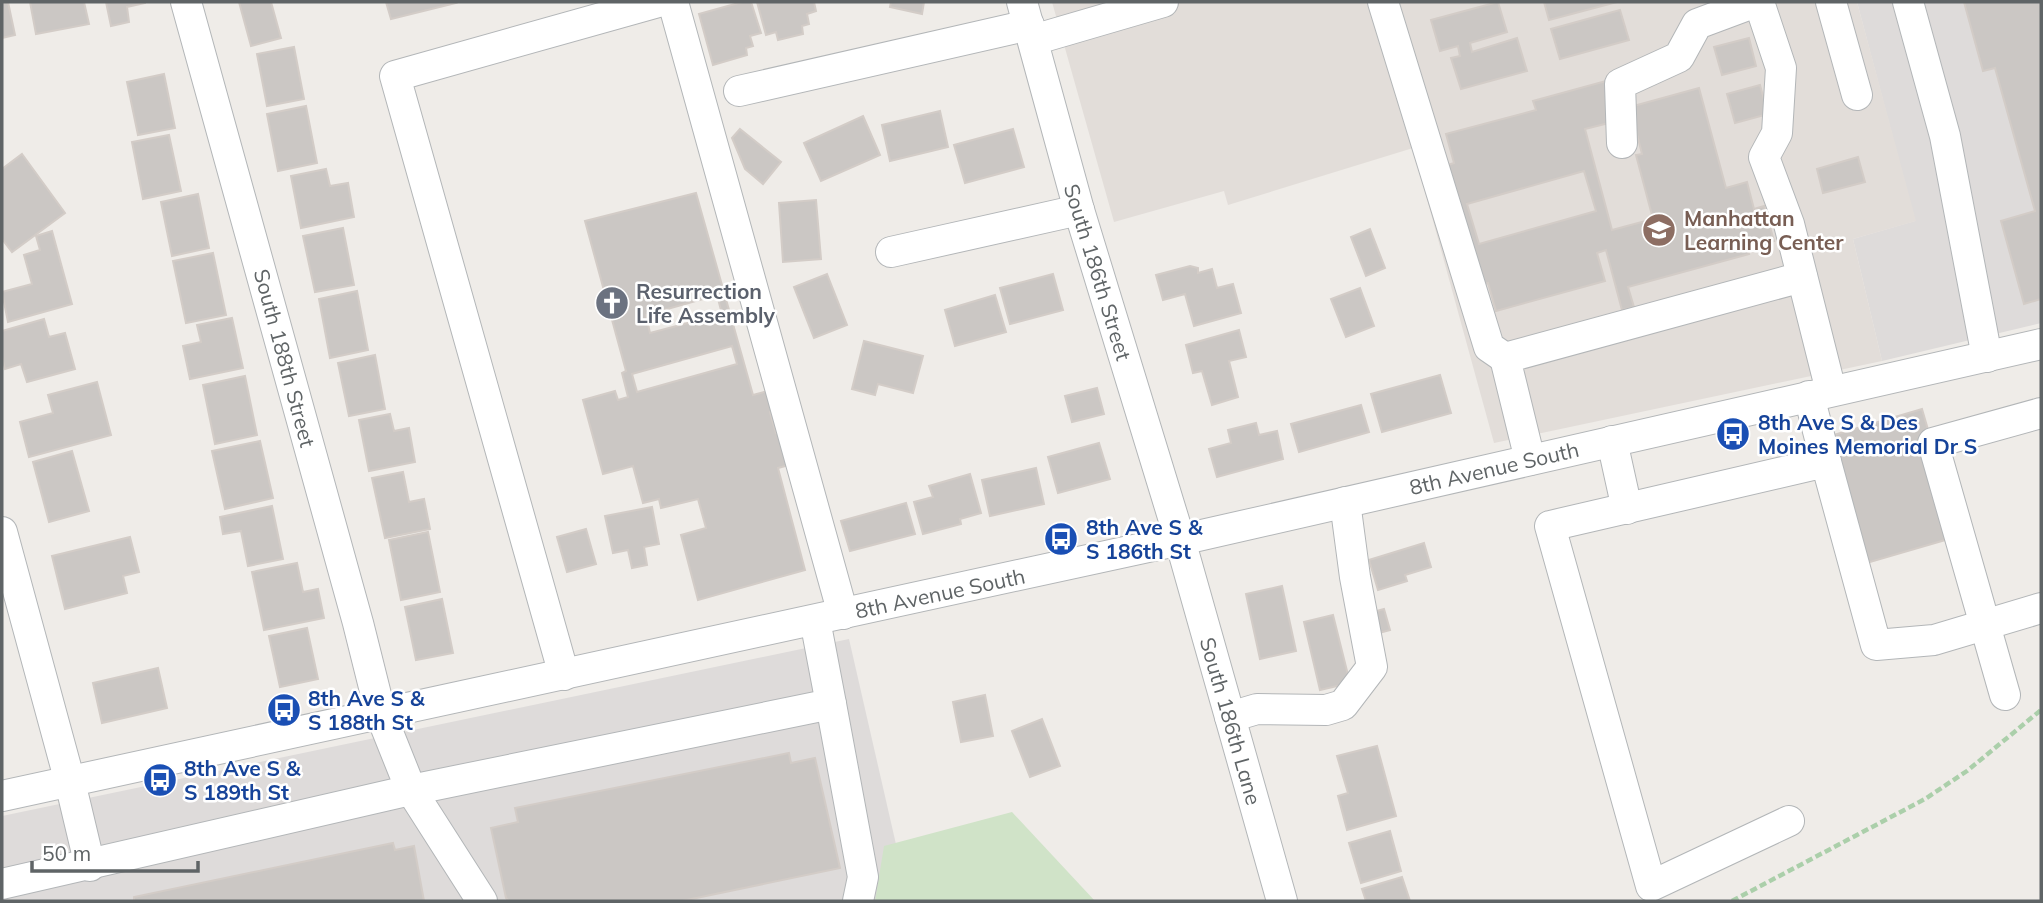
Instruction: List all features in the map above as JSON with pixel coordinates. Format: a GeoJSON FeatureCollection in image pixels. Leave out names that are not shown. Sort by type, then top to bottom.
{"type":"FeatureCollection","features":[{"type":"Feature","properties":{"kind":"street","name":"South 188th Street"},"geometry":{"type":"LineString","coordinates":[[186,2],[358,623],[380,715],[411,790],[482,901]]}},
{"type":"Feature","properties":{"kind":"street"},"geometry":{"type":"LineString","coordinates":[[564,675],[395,76],[658,2]]}},
{"type":"Feature","properties":{"kind":"street"},"geometry":{"type":"LineString","coordinates":[[673,2],[829,617],[831,704],[863,877],[858,901]]}},
{"type":"Feature","properties":{"kind":"street"},"geometry":{"type":"LineString","coordinates":[[739,92],[1028,22],[1163,2]]}},
{"type":"Feature","properties":{"kind":"street"},"geometry":{"type":"LineString","coordinates":[[1383,2],[1489,347],[1506,358],[1530,460]]}},
{"type":"Feature","properties":{"kind":"street"},"geometry":{"type":"LineString","coordinates":[[1622,143],[1620,84],[1679,57],[1697,24],[1758,2],[1781,68],[1777,133],[1764,157],[1789,224],[1802,277],[1820,394],[1826,462],[1876,645],[1934,640],[2041,608]]}},
{"type":"Feature","properties":{"kind":"street"},"geometry":{"type":"LineString","coordinates":[[1831,2],[1857,95]]}},
{"type":"Feature","properties":{"kind":"street"},"geometry":{"type":"LineString","coordinates":[[1908,2],[1945,136],[1987,356]]}},
{"type":"Feature","properties":{"kind":"street","name":"South 186th Street"},"geometry":{"type":"LineString","coordinates":[[1028,22],[1079,210],[1180,540]]}},
{"type":"Feature","properties":{"kind":"street"},"geometry":{"type":"LineString","coordinates":[[891,252],[1079,210]]}},
{"type":"Feature","properties":{"kind":"street"},"geometry":{"type":"LineString","coordinates":[[1506,358],[1802,277]]}},
{"type":"Feature","properties":{"kind":"street","name":"8th Avenue South"},"geometry":{"type":"LineString","coordinates":[[2,796],[1180,540],[2041,344]]}},
{"type":"Feature","properties":{"kind":"street"},"geometry":{"type":"LineString","coordinates":[[2005,695],[1933,443],[2041,413]]}},
{"type":"Feature","properties":{"kind":"street"},"geometry":{"type":"LineString","coordinates":[[1612,441],[1627,509]]}},
{"type":"Feature","properties":{"kind":"street"},"geometry":{"type":"LineString","coordinates":[[1789,821],[1651,886],[1550,526],[1826,462]]}},
{"type":"Feature","properties":{"kind":"street"},"geometry":{"type":"LineString","coordinates":[[1230,717],[1257,709],[1326,710],[1343,705],[1372,667],[1354,576],[1345,502]]}},
{"type":"Feature","properties":{"kind":"street"},"geometry":{"type":"LineString","coordinates":[[2,532],[90,866]]}},
{"type":"Feature","properties":{"kind":"street","name":"South 186th Lane"},"geometry":{"type":"LineString","coordinates":[[1180,540],[1282,901]]}},
{"type":"Feature","properties":{"kind":"street"},"geometry":{"type":"LineString","coordinates":[[2,884],[90,866],[411,790],[831,704]]}},
{"type":"Feature","properties":{"kind":"path"},"geometry":{"type":"LineString","coordinates":[[1732,901],[1925,799],[1967,771],[2041,710]]}},
{"type":"Feature","properties":{"kind":"shaded area","name":"Manhattan Learning Center"},"geometry":{"type":"Polygon","coordinates":[[[1052,2],[1857,2],[1916,221],[1853,239],[1882,361],[1494,443],[1413,148],[1228,205],[1224,191],[1114,222],[1052,2]]]}},
{"type":"Feature","properties":{"kind":"shaded area"},"geometry":{"type":"Polygon","coordinates":[[[1857,2],[2041,2],[2041,323],[1882,361],[1853,239],[1915,221],[1857,2]]]}},
{"type":"Feature","properties":{"kind":"shaded area"},"geometry":{"type":"Polygon","coordinates":[[[849,639],[909,901],[2,901],[2,816],[849,639]]]}},
{"type":"Feature","properties":{"kind":"green space"},"geometry":{"type":"Polygon","coordinates":[[[1012,812],[1095,901],[875,901],[884,846],[1012,812]]]}},
{"type":"Feature","properties":{"kind":"building"},"geometry":{"type":"Polygon","coordinates":[[[8,2],[15,35],[2,38],[2,3],[8,2]]]}},
{"type":"Feature","properties":{"kind":"building"},"geometry":{"type":"Polygon","coordinates":[[[30,2],[84,2],[89,24],[36,34],[30,2]]]}},
{"type":"Feature","properties":{"kind":"building"},"geometry":{"type":"Polygon","coordinates":[[[106,2],[145,3],[127,7],[129,22],[111,26],[106,2]]]}},
{"type":"Feature","properties":{"kind":"building"},"geometry":{"type":"Polygon","coordinates":[[[239,2],[271,2],[281,38],[251,46],[239,2]]]}},
{"type":"Feature","properties":{"kind":"building"},"geometry":{"type":"Polygon","coordinates":[[[386,2],[455,2],[456,3],[391,19],[386,2]]]}},
{"type":"Feature","properties":{"kind":"building"},"geometry":{"type":"Polygon","coordinates":[[[751,2],[761,33],[750,36],[753,46],[746,48],[747,55],[713,65],[699,14],[751,2]]]}},
{"type":"Feature","properties":{"kind":"building"},"geometry":{"type":"Polygon","coordinates":[[[757,2],[814,2],[816,11],[807,14],[809,24],[802,26],[803,34],[778,40],[776,32],[766,35],[757,2]]]}},
{"type":"Feature","properties":{"kind":"building"},"geometry":{"type":"Polygon","coordinates":[[[891,2],[924,2],[922,14],[890,7],[891,2]]]}},
{"type":"Feature","properties":{"kind":"building"},"geometry":{"type":"Polygon","coordinates":[[[1498,2],[1507,32],[1470,43],[1472,52],[1517,38],[1527,71],[1461,89],[1451,58],[1460,56],[1458,46],[1440,51],[1431,20],[1498,2]]]}},
{"type":"Feature","properties":{"kind":"building"},"geometry":{"type":"Polygon","coordinates":[[[1544,2],[1617,2],[1549,20],[1544,2]]]}},
{"type":"Feature","properties":{"kind":"building"},"geometry":{"type":"Polygon","coordinates":[[[1964,2],[2041,2],[2041,299],[2024,304],[2001,221],[2035,211],[1995,68],[1983,71],[1964,2]]]}},
{"type":"Feature","properties":{"kind":"building"},"geometry":{"type":"Polygon","coordinates":[[[1620,10],[1629,40],[1560,59],[1551,29],[1620,10]]]}},
{"type":"Feature","properties":{"kind":"building"},"geometry":{"type":"Polygon","coordinates":[[[1749,38],[1756,66],[1722,75],[1714,47],[1749,38]]]}},
{"type":"Feature","properties":{"kind":"building"},"geometry":{"type":"Polygon","coordinates":[[[294,47],[304,99],[267,106],[257,54],[294,47]]]}},
{"type":"Feature","properties":{"kind":"building"},"geometry":{"type":"Polygon","coordinates":[[[164,74],[175,128],[138,135],[127,82],[164,74]]]}},
{"type":"Feature","properties":{"kind":"building"},"geometry":{"type":"Polygon","coordinates":[[[1606,81],[1613,122],[1585,129],[1612,230],[1653,219],[1636,155],[1642,154],[1630,107],[1699,88],[1726,188],[1747,182],[1754,209],[1764,206],[1774,241],[1747,248],[1749,254],[1628,287],[1634,307],[1622,310],[1606,250],[1597,253],[1605,281],[1496,311],[1488,283],[1478,286],[1445,166],[1454,163],[1446,134],[1536,110],[1533,101],[1606,81]],[[1584,171],[1467,204],[1479,244],[1596,211],[1584,171]]]}},
{"type":"Feature","properties":{"kind":"building"},"geometry":{"type":"Polygon","coordinates":[[[1760,85],[1768,114],[1735,123],[1727,94],[1760,85]]]}},
{"type":"Feature","properties":{"kind":"building"},"geometry":{"type":"Polygon","coordinates":[[[306,106],[317,163],[278,171],[267,114],[306,106]]]}},
{"type":"Feature","properties":{"kind":"building"},"geometry":{"type":"Polygon","coordinates":[[[940,111],[948,147],[890,161],[882,125],[940,111]]]}},
{"type":"Feature","properties":{"kind":"building"},"geometry":{"type":"Polygon","coordinates":[[[863,116],[880,155],[821,181],[804,143],[863,116]]]}},
{"type":"Feature","properties":{"kind":"building"},"geometry":{"type":"Polygon","coordinates":[[[740,129],[781,162],[763,184],[745,169],[732,138],[740,129]]]}},
{"type":"Feature","properties":{"kind":"building"},"geometry":{"type":"Polygon","coordinates":[[[1013,129],[1024,167],[965,183],[954,145],[1013,129]]]}},
{"type":"Feature","properties":{"kind":"building"},"geometry":{"type":"Polygon","coordinates":[[[169,135],[181,191],[143,199],[132,142],[169,135]]]}},
{"type":"Feature","properties":{"kind":"building"},"geometry":{"type":"Polygon","coordinates":[[[22,154],[65,213],[12,252],[2,239],[2,169],[22,154]]]}},
{"type":"Feature","properties":{"kind":"building"},"geometry":{"type":"Polygon","coordinates":[[[1858,157],[1865,182],[1823,193],[1817,169],[1858,157]]]}},
{"type":"Feature","properties":{"kind":"building"},"geometry":{"type":"Polygon","coordinates":[[[326,169],[330,186],[348,183],[354,217],[301,228],[291,176],[326,169]]]}},
{"type":"Feature","properties":{"kind":"building"},"geometry":{"type":"Polygon","coordinates":[[[696,193],[753,395],[771,390],[775,410],[770,412],[776,433],[781,432],[789,465],[778,468],[805,570],[698,600],[681,535],[706,528],[698,499],[661,508],[659,499],[643,503],[633,466],[603,474],[583,400],[615,391],[618,400],[628,397],[622,373],[626,371],[585,221],[696,193]],[[717,295],[646,315],[650,333],[722,314],[717,295]],[[732,346],[632,374],[637,392],[737,364],[732,346]]]}},
{"type":"Feature","properties":{"kind":"building"},"geometry":{"type":"Polygon","coordinates":[[[198,194],[209,248],[172,256],[161,202],[198,194]]]}},
{"type":"Feature","properties":{"kind":"building"},"geometry":{"type":"Polygon","coordinates":[[[816,200],[821,259],[783,262],[779,203],[816,200]]]}},
{"type":"Feature","properties":{"kind":"building"},"geometry":{"type":"Polygon","coordinates":[[[343,228],[354,285],[315,292],[303,236],[343,228]]]}},
{"type":"Feature","properties":{"kind":"building"},"geometry":{"type":"Polygon","coordinates":[[[1370,229],[1385,268],[1366,276],[1351,237],[1370,229]]]}},
{"type":"Feature","properties":{"kind":"building"},"geometry":{"type":"Polygon","coordinates":[[[52,231],[72,304],[8,322],[2,292],[32,284],[24,255],[40,250],[36,236],[52,231]]]}},
{"type":"Feature","properties":{"kind":"building"},"geometry":{"type":"Polygon","coordinates":[[[213,253],[226,315],[186,323],[173,261],[213,253]]]}},
{"type":"Feature","properties":{"kind":"building"},"geometry":{"type":"Polygon","coordinates":[[[1190,266],[1198,268],[1198,273],[1212,269],[1217,288],[1233,284],[1241,313],[1194,326],[1185,294],[1163,300],[1156,275],[1190,266]]]}},
{"type":"Feature","properties":{"kind":"building"},"geometry":{"type":"Polygon","coordinates":[[[827,274],[847,325],[814,338],[794,287],[827,274]]]}},
{"type":"Feature","properties":{"kind":"building"},"geometry":{"type":"Polygon","coordinates":[[[1053,274],[1063,310],[1010,324],[1000,288],[1053,274]]]}},
{"type":"Feature","properties":{"kind":"building"},"geometry":{"type":"Polygon","coordinates":[[[1360,288],[1374,326],[1346,337],[1331,299],[1360,288]]]}},
{"type":"Feature","properties":{"kind":"building"},"geometry":{"type":"Polygon","coordinates":[[[357,291],[368,350],[330,358],[319,299],[357,291]]]}},
{"type":"Feature","properties":{"kind":"building"},"geometry":{"type":"Polygon","coordinates":[[[995,295],[1006,332],[955,346],[945,310],[995,295]]]}},
{"type":"Feature","properties":{"kind":"building"},"geometry":{"type":"Polygon","coordinates":[[[232,318],[243,368],[190,379],[183,346],[201,342],[197,325],[232,318]]]}},
{"type":"Feature","properties":{"kind":"building"},"geometry":{"type":"Polygon","coordinates":[[[44,319],[49,337],[65,333],[75,369],[27,382],[21,364],[5,369],[2,331],[44,319]]]}},
{"type":"Feature","properties":{"kind":"building"},"geometry":{"type":"Polygon","coordinates":[[[1239,330],[1246,357],[1229,361],[1238,397],[1212,405],[1202,371],[1193,373],[1186,345],[1239,330]]]}},
{"type":"Feature","properties":{"kind":"building"},"geometry":{"type":"Polygon","coordinates":[[[864,341],[923,356],[913,393],[878,384],[875,395],[852,389],[864,341]]]}},
{"type":"Feature","properties":{"kind":"building"},"geometry":{"type":"Polygon","coordinates":[[[375,355],[385,409],[349,416],[338,363],[375,355]]]}},
{"type":"Feature","properties":{"kind":"building"},"geometry":{"type":"Polygon","coordinates":[[[1440,375],[1451,413],[1382,432],[1371,394],[1440,375]]]}},
{"type":"Feature","properties":{"kind":"building"},"geometry":{"type":"Polygon","coordinates":[[[245,376],[257,435],[215,444],[203,385],[245,376]]]}},
{"type":"Feature","properties":{"kind":"building"},"geometry":{"type":"Polygon","coordinates":[[[97,382],[111,435],[29,457],[20,422],[53,413],[48,395],[97,382]]]}},
{"type":"Feature","properties":{"kind":"building"},"geometry":{"type":"Polygon","coordinates":[[[1097,388],[1104,414],[1072,422],[1065,396],[1097,388]]]}},
{"type":"Feature","properties":{"kind":"building"},"geometry":{"type":"Polygon","coordinates":[[[1361,405],[1369,432],[1299,452],[1291,424],[1361,405]]]}},
{"type":"Feature","properties":{"kind":"building"},"geometry":{"type":"Polygon","coordinates":[[[1922,409],[1959,536],[1863,564],[1827,437],[1922,409]]]}},
{"type":"Feature","properties":{"kind":"building"},"geometry":{"type":"Polygon","coordinates":[[[390,414],[394,431],[409,428],[415,462],[369,471],[359,420],[390,414]]]}},
{"type":"Feature","properties":{"kind":"building"},"geometry":{"type":"Polygon","coordinates":[[[1256,423],[1259,435],[1277,431],[1283,459],[1217,477],[1209,449],[1231,443],[1228,430],[1256,423]]]}},
{"type":"Feature","properties":{"kind":"building"},"geometry":{"type":"Polygon","coordinates":[[[260,441],[273,498],[225,509],[212,451],[260,441]]]}},
{"type":"Feature","properties":{"kind":"building"},"geometry":{"type":"Polygon","coordinates":[[[1099,443],[1110,479],[1058,493],[1048,457],[1099,443]]]}},
{"type":"Feature","properties":{"kind":"building"},"geometry":{"type":"Polygon","coordinates":[[[72,451],[89,511],[49,522],[33,462],[72,451]]]}},
{"type":"Feature","properties":{"kind":"building"},"geometry":{"type":"Polygon","coordinates":[[[1036,468],[1044,504],[990,516],[982,480],[1036,468]]]}},
{"type":"Feature","properties":{"kind":"building"},"geometry":{"type":"Polygon","coordinates":[[[403,472],[409,502],[424,499],[430,529],[385,538],[372,478],[403,472]]]}},
{"type":"Feature","properties":{"kind":"building"},"geometry":{"type":"Polygon","coordinates":[[[970,474],[981,513],[960,519],[961,524],[923,534],[914,502],[933,497],[929,486],[970,474]]]}},
{"type":"Feature","properties":{"kind":"building"},"geometry":{"type":"Polygon","coordinates":[[[906,503],[915,534],[850,551],[841,521],[906,503]]]}},
{"type":"Feature","properties":{"kind":"building"},"geometry":{"type":"Polygon","coordinates":[[[272,506],[283,559],[248,566],[241,531],[223,534],[220,517],[272,506]]]}},
{"type":"Feature","properties":{"kind":"building"},"geometry":{"type":"Polygon","coordinates":[[[652,507],[659,544],[644,547],[647,565],[632,568],[628,550],[613,553],[605,516],[652,507]]]}},
{"type":"Feature","properties":{"kind":"building"},"geometry":{"type":"Polygon","coordinates":[[[586,529],[596,564],[567,572],[557,537],[586,529]]]}},
{"type":"Feature","properties":{"kind":"building"},"geometry":{"type":"Polygon","coordinates":[[[428,532],[440,592],[401,600],[389,540],[428,532]]]}},
{"type":"Feature","properties":{"kind":"building"},"geometry":{"type":"Polygon","coordinates":[[[130,537],[139,572],[123,576],[127,593],[65,609],[52,556],[130,537]]]}},
{"type":"Feature","properties":{"kind":"building"},"geometry":{"type":"Polygon","coordinates":[[[1424,543],[1431,567],[1405,575],[1407,581],[1378,590],[1369,560],[1424,543]]]}},
{"type":"Feature","properties":{"kind":"building"},"geometry":{"type":"Polygon","coordinates":[[[297,563],[303,592],[318,589],[324,618],[264,630],[252,572],[297,563]]]}},
{"type":"Feature","properties":{"kind":"building"},"geometry":{"type":"Polygon","coordinates":[[[1282,586],[1296,651],[1260,659],[1246,594],[1282,586]]]}},
{"type":"Feature","properties":{"kind":"building"},"geometry":{"type":"Polygon","coordinates":[[[442,599],[453,653],[416,660],[405,607],[442,599]]]}},
{"type":"Feature","properties":{"kind":"building"},"geometry":{"type":"Polygon","coordinates":[[[1384,609],[1390,630],[1379,633],[1373,612],[1384,609]]]}},
{"type":"Feature","properties":{"kind":"building"},"geometry":{"type":"Polygon","coordinates":[[[1333,615],[1350,683],[1320,690],[1304,622],[1333,615]]]}},
{"type":"Feature","properties":{"kind":"building"},"geometry":{"type":"Polygon","coordinates":[[[307,628],[318,679],[280,687],[269,636],[307,628]]]}},
{"type":"Feature","properties":{"kind":"building"},"geometry":{"type":"Polygon","coordinates":[[[158,668],[167,708],[102,723],[93,683],[158,668]]]}},
{"type":"Feature","properties":{"kind":"building"},"geometry":{"type":"Polygon","coordinates":[[[985,695],[993,736],[961,742],[953,702],[985,695]]]}},
{"type":"Feature","properties":{"kind":"building"},"geometry":{"type":"Polygon","coordinates":[[[1042,719],[1060,766],[1030,777],[1012,731],[1042,719]]]}},
{"type":"Feature","properties":{"kind":"building"},"geometry":{"type":"Polygon","coordinates":[[[1377,746],[1396,816],[1347,830],[1338,796],[1348,793],[1337,756],[1377,746]]]}},
{"type":"Feature","properties":{"kind":"building"},"geometry":{"type":"Polygon","coordinates":[[[789,753],[791,763],[815,758],[840,868],[682,901],[509,901],[506,898],[491,828],[518,822],[515,808],[789,753]]]}},
{"type":"Feature","properties":{"kind":"building"},"geometry":{"type":"Polygon","coordinates":[[[1390,831],[1401,871],[1361,883],[1349,843],[1390,831]]]}},
{"type":"Feature","properties":{"kind":"building"},"geometry":{"type":"Polygon","coordinates":[[[393,843],[395,850],[414,846],[424,901],[134,901],[134,897],[393,843]]]}},
{"type":"Feature","properties":{"kind":"building"},"geometry":{"type":"Polygon","coordinates":[[[1402,877],[1410,901],[1366,901],[1362,889],[1402,877]]]}},
{"type":"Feature","properties":{"kind":"place","name":"Manhattan Learning Center"},"geometry":{"type":"Point","coordinates":[1659,230]}},
{"type":"Feature","properties":{"kind":"place","name":"Resurrection Life Assembly"},"geometry":{"type":"Point","coordinates":[612,303]}},
{"type":"Feature","properties":{"kind":"place","name":"8th Ave S & Des Moines Memorial Dr S"},"geometry":{"type":"Point","coordinates":[1733,434]}},
{"type":"Feature","properties":{"kind":"place","name":"8th Ave S & S 186th St"},"geometry":{"type":"Point","coordinates":[1061,539]}},
{"type":"Feature","properties":{"kind":"place","name":"8th Ave S & S 188th St"},"geometry":{"type":"Point","coordinates":[284,710]}},
{"type":"Feature","properties":{"kind":"place","name":"8th Ave S & S 189th St"},"geometry":{"type":"Point","coordinates":[160,780]}}]}
